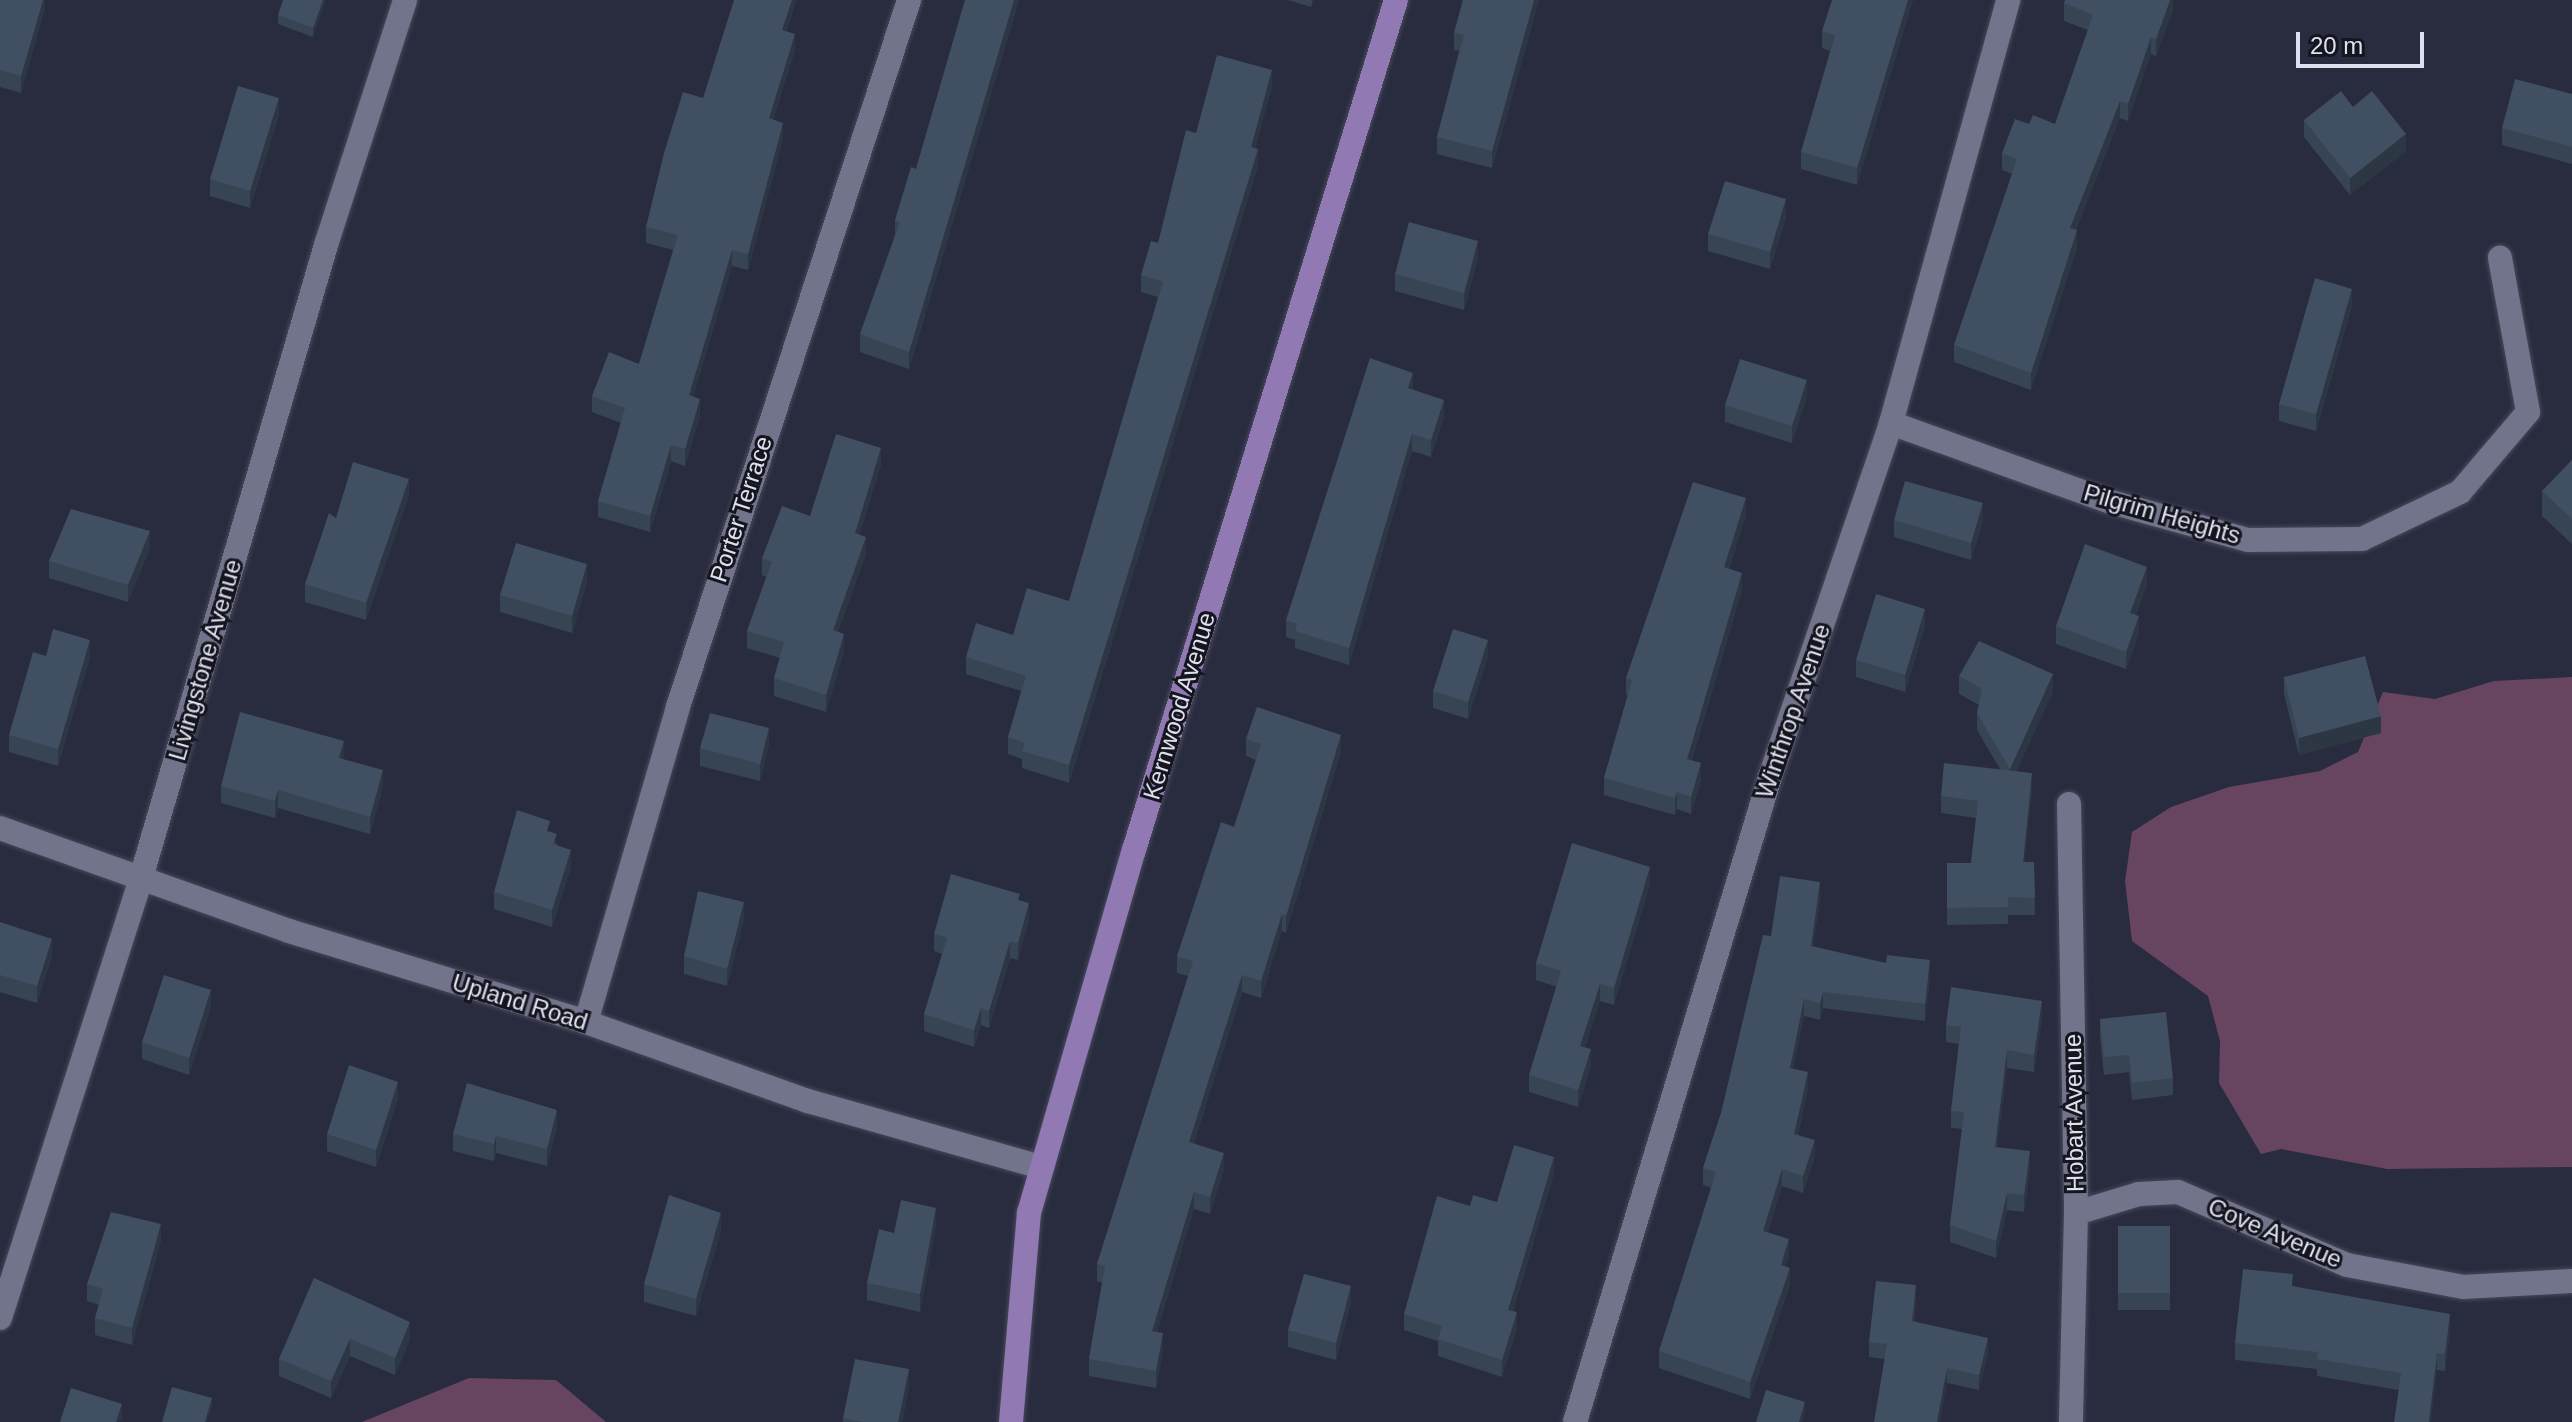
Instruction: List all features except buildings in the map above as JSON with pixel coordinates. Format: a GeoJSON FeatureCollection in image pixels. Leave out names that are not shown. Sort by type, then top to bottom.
{"type":"FeatureCollection","features":[{"type":"Feature","properties":{"kind":"main road","name":"Kernwood Avenue"},"geometry":{"type":"LineString","coordinates":[[1011,1422],[1029,1213],[1396,0]]}},
{"type":"Feature","properties":{"kind":"street","name":"Livingstone Avenue"},"geometry":{"type":"LineString","coordinates":[[0,1318],[141,878],[326,245],[405,0]]}},
{"type":"Feature","properties":{"kind":"street","name":"Porter Terrace"},"geometry":{"type":"LineString","coordinates":[[586,1022],[682,695],[909,0]]}},
{"type":"Feature","properties":{"kind":"street","name":"Winthrop Avenue"},"geometry":{"type":"LineString","coordinates":[[1575,1422],[1770,777],[1891,423],[2008,0]]}},
{"type":"Feature","properties":{"kind":"street","name":"Pilgrim Heights"},"geometry":{"type":"LineString","coordinates":[[1891,423],[2111,502],[2248,540],[2362,539],[2460,492],[2528,412],[2500,258]]}},
{"type":"Feature","properties":{"kind":"street","name":"Hobart Avenue"},"geometry":{"type":"LineString","coordinates":[[2069,804],[2076,1213],[2071,1422]]}},
{"type":"Feature","properties":{"kind":"street","name":"Upland Road"},"geometry":{"type":"LineString","coordinates":[[0,828],[289,931],[586,1022],[808,1101],[1042,1167]]}},
{"type":"Feature","properties":{"kind":"street","name":"Cove Avenue"},"geometry":{"type":"LineString","coordinates":[[2076,1213],[2139,1194],[2178,1192],[2347,1265],[2463,1287],[2572,1281]]}},
{"type":"Feature","properties":{"kind":"shaded area"},"geometry":{"type":"Polygon","coordinates":[[[2572,677],[2572,1167],[2387,1169],[2281,1149],[2261,1154],[2219,1083],[2220,1041],[2208,996],[2132,941],[2125,881],[2132,832],[2171,807],[2229,787],[2320,771],[2358,752],[2383,692],[2435,699],[2494,681],[2572,677]]]}},
{"type":"Feature","properties":{"kind":"shaded area"},"geometry":{"type":"Polygon","coordinates":[[[469,1378],[556,1380],[606,1422],[362,1422],[469,1378]]]}}]}
